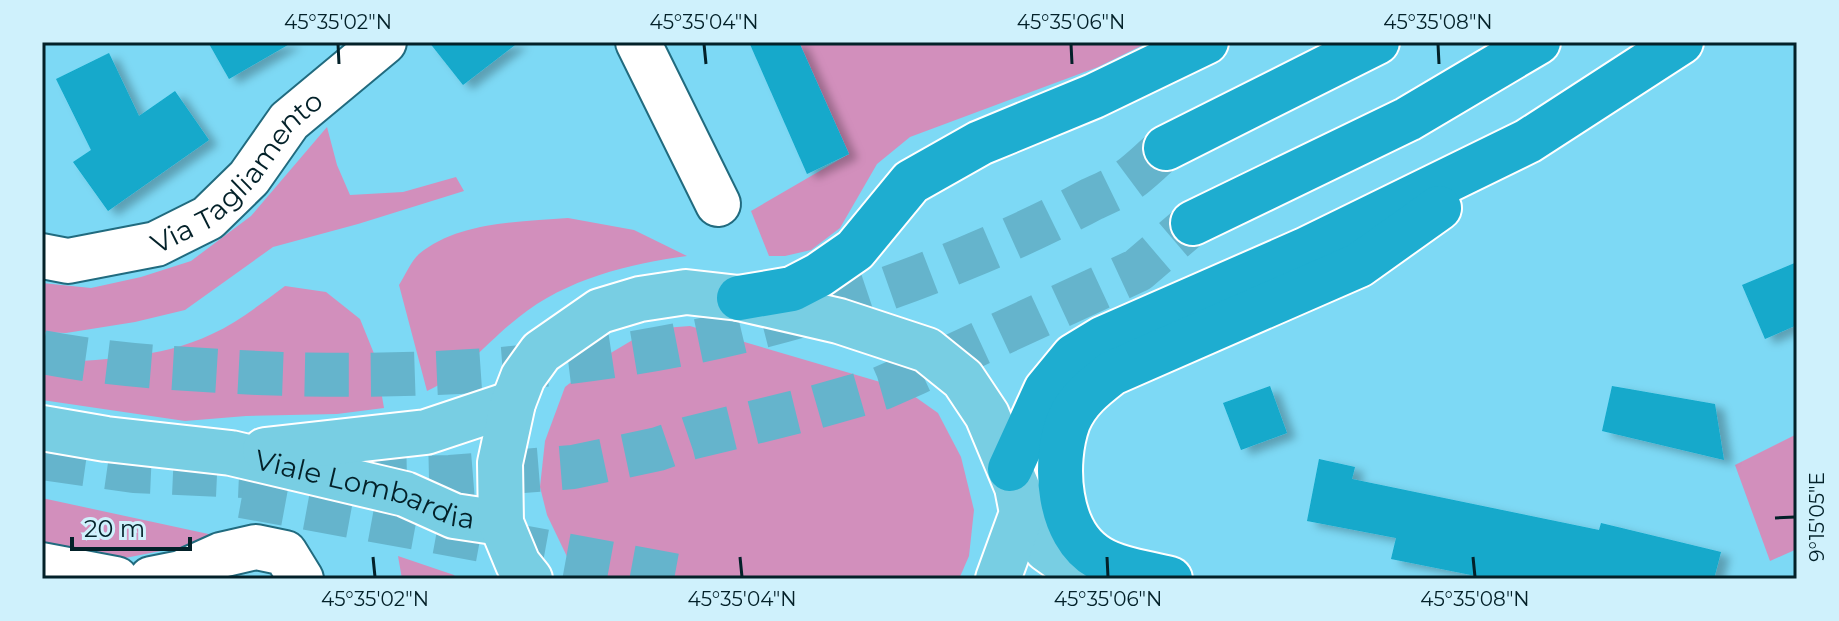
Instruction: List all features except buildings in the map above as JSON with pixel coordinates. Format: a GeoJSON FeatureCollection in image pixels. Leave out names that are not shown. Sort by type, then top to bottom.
{"type":"FeatureCollection","features":[{"type":"Feature","properties":{"kind":"highway"},"geometry":{"type":"LineString","coordinates":[[739,298],[792,289],[819,275],[855,250],[911,182],[980,143],[1094,96],[1206,42]]}},
{"type":"Feature","properties":{"kind":"highway"},"geometry":{"type":"LineString","coordinates":[[1166,148],[1377,42]]}},
{"type":"Feature","properties":{"kind":"highway"},"geometry":{"type":"LineString","coordinates":[[1193,223],[1408,119],[1538,42]]}},
{"type":"Feature","properties":{"kind":"highway"},"geometry":{"type":"LineString","coordinates":[[1170,579],[1098,558],[1076,537],[1066,512],[1061,453],[1068,422],[1086,392],[1112,373],[1359,265],[1528,141],[1681,42]]}},
{"type":"Feature","properties":{"kind":"highway"},"geometry":{"type":"LineString","coordinates":[[1010,469],[1046,390],[1074,356],[1102,339],[1305,250],[1528,141]]}},
{"type":"Feature","properties":{"kind":"main road"},"geometry":{"type":"LineString","coordinates":[[530,579],[518,564],[501,523],[500,463],[513,403],[523,377],[541,352],[600,311],[640,299],[686,292],[739,298],[839,321],[927,350],[963,379],[987,415],[1017,487],[1022,513],[1046,549],[1088,579]]}},
{"type":"Feature","properties":{"kind":"main road","name":"Viale Lombardia"},"geometry":{"type":"LineString","coordinates":[[231,453],[426,432],[513,403]]}},
{"type":"Feature","properties":{"kind":"main road","name":"Viale Lombardia"},"geometry":{"type":"LineString","coordinates":[[42,428],[106,439],[231,453],[405,494],[454,516],[501,523]]}},
{"type":"Feature","properties":{"kind":"main road"},"geometry":{"type":"LineString","coordinates":[[998,579],[1022,513]]}},
{"type":"Feature","properties":{"kind":"street","name":"Via Tagliamento"},"geometry":{"type":"LineString","coordinates":[[55,259],[156,244],[208,218],[249,178],[289,121],[384,42]]}},
{"type":"Feature","properties":{"kind":"street"},"geometry":{"type":"LineString","coordinates":[[638,42],[718,204]]}},
{"type":"Feature","properties":{"kind":"street"},"geometry":{"type":"LineString","coordinates":[[151,579],[181,573],[221,555],[256,547],[293,566]]}},
{"type":"Feature","properties":{"kind":"street"},"geometry":{"type":"LineString","coordinates":[[42,565],[116,579]]}},
{"type":"Feature","properties":{"kind":"shaded area"},"geometry":{"type":"Polygon","coordinates":[[[799,42],[1149,42],[1098,67],[910,137],[877,164],[840,228],[811,250],[769,256],[751,211],[849,154],[799,42]]]}},
{"type":"Feature","properties":{"kind":"shaded area"},"geometry":{"type":"Polygon","coordinates":[[[327,127],[337,165],[350,195],[403,192],[456,177],[464,191],[273,247],[185,310],[66,333],[42,332],[42,283],[91,288],[141,277],[191,261],[251,216],[327,127]]]}},
{"type":"Feature","properties":{"kind":"shaded area"},"geometry":{"type":"Polygon","coordinates":[[[568,218],[634,230],[687,256],[599,275],[557,293],[519,317],[463,367],[427,391],[399,285],[416,257],[435,243],[471,229],[510,222],[568,218]]]}},
{"type":"Feature","properties":{"kind":"shaded area"},"geometry":{"type":"Polygon","coordinates":[[[285,286],[326,292],[360,319],[375,356],[384,408],[337,414],[185,421],[42,400],[42,363],[128,357],[171,349],[231,324],[285,286]]]}},
{"type":"Feature","properties":{"kind":"shaded area"},"geometry":{"type":"Polygon","coordinates":[[[690,326],[904,389],[938,413],[961,457],[974,510],[969,556],[959,579],[583,579],[572,567],[547,515],[540,487],[545,441],[565,387],[599,360],[651,329],[690,326]]]}},
{"type":"Feature","properties":{"kind":"shaded area"},"geometry":{"type":"Polygon","coordinates":[[[1797,434],[1797,549],[1770,561],[1735,465],[1797,434]]]}},
{"type":"Feature","properties":{"kind":"shaded area"},"geometry":{"type":"Polygon","coordinates":[[[42,498],[227,538],[125,558],[42,543],[42,498]]]}},
{"type":"Feature","properties":{"kind":"shaded area"},"geometry":{"type":"Polygon","coordinates":[[[398,556],[454,575],[457,579],[402,579],[398,556]]]}},
{"type":"Feature","properties":{"kind":"tunnel"},"geometry":{"type":"LineString","coordinates":[[42,352],[96,361],[176,368],[350,375],[441,373],[619,355],[706,339],[793,318],[880,291],[1046,223],[1130,179],[1166,148]]}},
{"type":"Feature","properties":{"kind":"tunnel"},"geometry":{"type":"LineString","coordinates":[[363,479],[450,477],[573,467],[658,449],[882,388],[1138,270],[1193,223]]}},
{"type":"Feature","properties":{"kind":"tunnel"},"geometry":{"type":"LineString","coordinates":[[42,458],[134,471],[290,478]]}},
{"type":"Feature","properties":{"kind":"tunnel"},"geometry":{"type":"LineString","coordinates":[[242,496],[695,579]]}}]}
